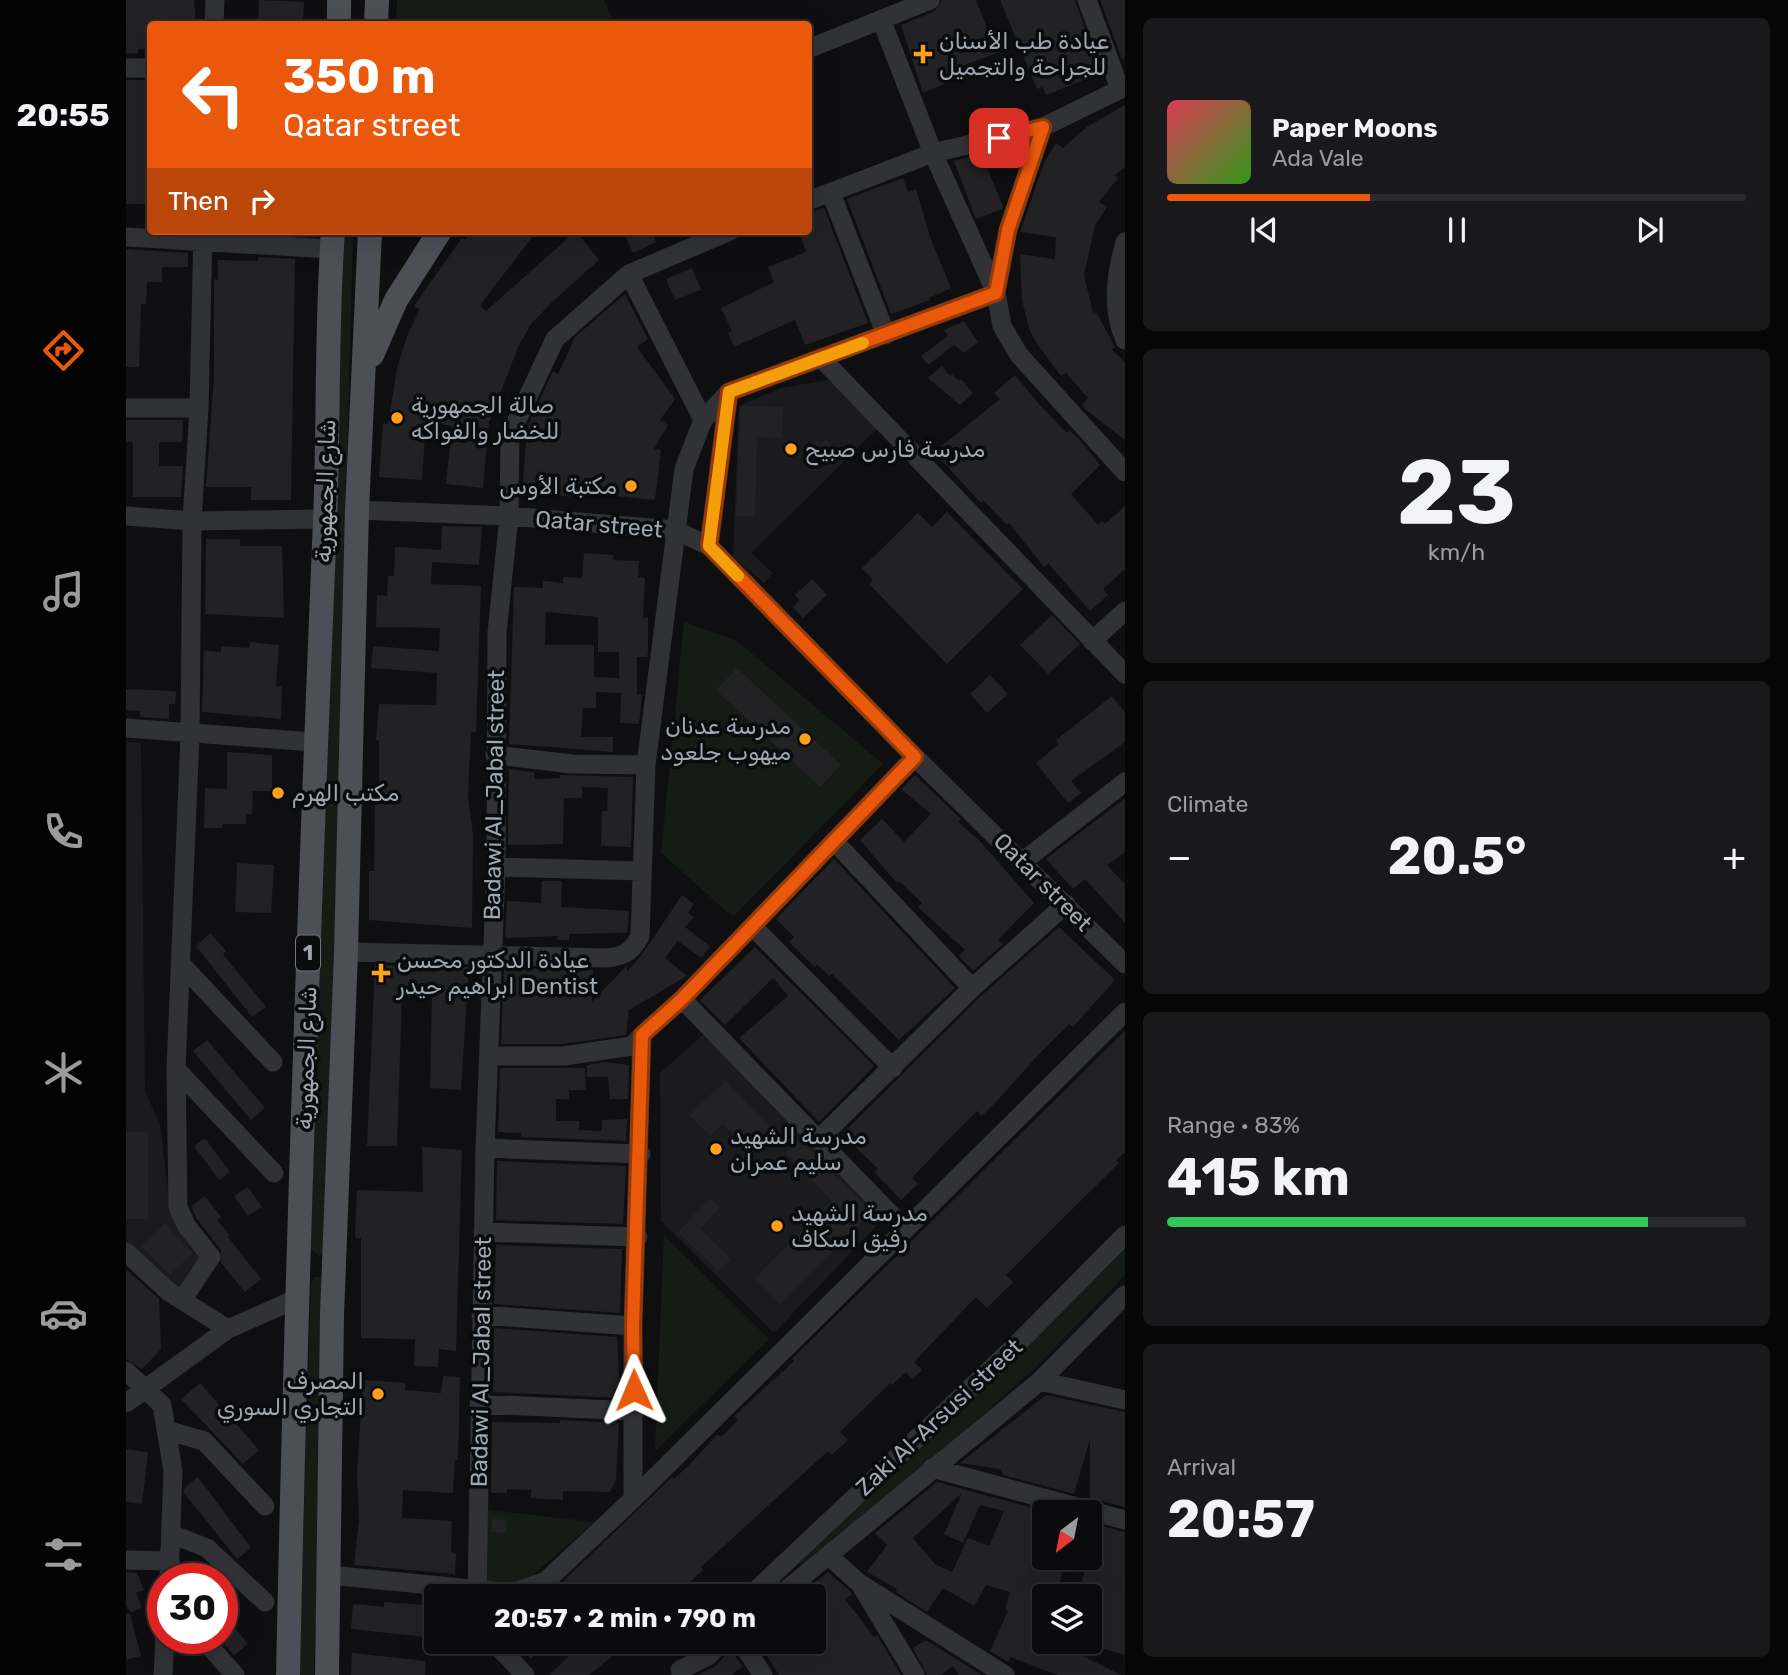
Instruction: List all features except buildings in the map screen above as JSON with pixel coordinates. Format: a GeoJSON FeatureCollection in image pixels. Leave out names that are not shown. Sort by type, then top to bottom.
{"type":"FeatureCollection","features":[{"type":"Feature","properties":{"kind":"main road"},"geometry":{"type":"LineString","coordinates":[[339,0],[339,21]]}},
{"type":"Feature","properties":{"kind":"main road"},"geometry":{"type":"LineString","coordinates":[[376,21],[377,0]]}},
{"type":"Feature","properties":{"kind":"main road","name":"شارع الجمهورية"},"geometry":{"type":"LineString","coordinates":[[327,1675],[332,1315],[346,952],[358,510],[370,235]]}},
{"type":"Feature","properties":{"kind":"main road"},"geometry":{"type":"LineString","coordinates":[[366,372],[396,300],[437,235]]}},
{"type":"Feature","properties":{"kind":"main road","name":"شارع الجمهورية"},"geometry":{"type":"LineString","coordinates":[[288,1675],[296,1300],[314,742],[325,519],[332,240]]}},
{"type":"Feature","properties":{"kind":"street"},"geometry":{"type":"LineString","coordinates":[[214,21],[215,0]]}},
{"type":"Feature","properties":{"kind":"street"},"geometry":{"type":"LineString","coordinates":[[812,47],[930,0]]}},
{"type":"Feature","properties":{"kind":"street"},"geometry":{"type":"LineString","coordinates":[[812,200],[933,153],[1043,127],[1122,88],[1087,0]]}},
{"type":"Feature","properties":{"kind":"street"},"geometry":{"type":"LineString","coordinates":[[881,19],[933,153],[996,293],[1002,326],[1018,355],[1125,472]]}},
{"type":"Feature","properties":{"kind":"street"},"geometry":{"type":"LineString","coordinates":[[126,68],[147,68]]}},
{"type":"Feature","properties":{"kind":"street"},"geometry":{"type":"LineString","coordinates":[[996,293],[1008,230],[1043,127]]}},
{"type":"Feature","properties":{"kind":"street"},"geometry":{"type":"LineString","coordinates":[[831,193],[886,335]]}},
{"type":"Feature","properties":{"kind":"street","name":"Badawi Al_Jabal street"},"geometry":{"type":"LineString","coordinates":[[477,1584],[485,1148],[491,1056],[490,953],[496,867],[497,633],[509,516],[510,435],[555,339],[629,274],[721,235]]}},
{"type":"Feature","properties":{"kind":"street"},"geometry":{"type":"LineString","coordinates":[[182,1300],[211,1257],[186,1225],[178,1207],[176,1069],[190,735],[192,522],[199,408],[203,236]]}},
{"type":"Feature","properties":{"kind":"street"},"geometry":{"type":"LineString","coordinates":[[126,237],[203,236],[332,240]]}},
{"type":"Feature","properties":{"kind":"street"},"geometry":{"type":"LineString","coordinates":[[1125,242],[1117,271],[1115,296],[1125,340]]}},
{"type":"Feature","properties":{"kind":"street"},"geometry":{"type":"LineString","coordinates":[[629,274],[703,420]]}},
{"type":"Feature","properties":{"kind":"street"},"geometry":{"type":"LineString","coordinates":[[346,952],[490,953],[609,958],[625,955],[640,936],[646,765],[684,469],[703,420],[729,392],[823,360],[996,293]]}},
{"type":"Feature","properties":{"kind":"street"},"geometry":{"type":"LineString","coordinates":[[823,360],[1125,674]]}},
{"type":"Feature","properties":{"kind":"street"},"geometry":{"type":"LineString","coordinates":[[709,546],[729,392]]}},
{"type":"Feature","properties":{"kind":"street"},"geometry":{"type":"LineString","coordinates":[[126,408],[199,408]]}},
{"type":"Feature","properties":{"kind":"street","name":"Qatar street"},"geometry":{"type":"LineString","coordinates":[[358,510],[509,516],[675,530],[709,546],[915,757],[1125,964]]}},
{"type":"Feature","properties":{"kind":"street"},"geometry":{"type":"LineString","coordinates":[[126,516],[192,522],[325,519]]}},
{"type":"Feature","properties":{"kind":"street"},"geometry":{"type":"LineString","coordinates":[[1091,640],[1125,611]]}},
{"type":"Feature","properties":{"kind":"street"},"geometry":{"type":"LineString","coordinates":[[126,728],[190,735],[314,742]]}},
{"type":"Feature","properties":{"kind":"street"},"geometry":{"type":"LineString","coordinates":[[495,755],[572,764],[646,765]]}},
{"type":"Feature","properties":{"kind":"street"},"geometry":{"type":"LineString","coordinates":[[491,1056],[564,1056],[632,1046],[682,999],[915,757]]}},
{"type":"Feature","properties":{"kind":"street"},"geometry":{"type":"LineString","coordinates":[[1022,862],[1125,782]]}},
{"type":"Feature","properties":{"kind":"street"},"geometry":{"type":"LineString","coordinates":[[835,842],[972,988]]}},
{"type":"Feature","properties":{"kind":"street"},"geometry":{"type":"LineString","coordinates":[[496,867],[642,871]]}},
{"type":"Feature","properties":{"kind":"street"},"geometry":{"type":"LineString","coordinates":[[819,1139],[972,988],[1066,904]]}},
{"type":"Feature","properties":{"kind":"street"},"geometry":{"type":"LineString","coordinates":[[752,926],[892,1068]]}},
{"type":"Feature","properties":{"kind":"street"},"geometry":{"type":"LineString","coordinates":[[180,963],[273,1062]]}},
{"type":"Feature","properties":{"kind":"street"},"geometry":{"type":"LineString","coordinates":[[682,999],[904,1228]]}},
{"type":"Feature","properties":{"kind":"street"},"geometry":{"type":"LineString","coordinates":[[537,1584],[546,1581],[633,1499],[1125,1012]]}},
{"type":"Feature","properties":{"kind":"street"},"geometry":{"type":"LineString","coordinates":[[633,1499],[633,1326],[641,1154],[642,1035]]}},
{"type":"Feature","properties":{"kind":"street"},"geometry":{"type":"LineString","coordinates":[[176,1069],[274,1173]]}},
{"type":"Feature","properties":{"kind":"street"},"geometry":{"type":"LineString","coordinates":[[485,1148],[641,1154]]}},
{"type":"Feature","properties":{"kind":"street"},"geometry":{"type":"LineString","coordinates":[[483,1232],[638,1237]]}},
{"type":"Feature","properties":{"kind":"street","name":"Zaki Al-Arsusi street"},"geometry":{"type":"LineString","coordinates":[[763,1584],[1013,1348],[1125,1234]]}},
{"type":"Feature","properties":{"kind":"street"},"geometry":{"type":"LineString","coordinates":[[126,1252],[182,1300],[228,1329]]}},
{"type":"Feature","properties":{"kind":"street"},"geometry":{"type":"LineString","coordinates":[[794,1584],[1040,1381],[1125,1295]]}},
{"type":"Feature","properties":{"kind":"street"},"geometry":{"type":"LineString","coordinates":[[126,1403],[228,1329],[296,1300]]}},
{"type":"Feature","properties":{"kind":"street"},"geometry":{"type":"LineString","coordinates":[[481,1315],[633,1326]]}},
{"type":"Feature","properties":{"kind":"street"},"geometry":{"type":"LineString","coordinates":[[126,1371],[162,1405],[173,1471],[169,1563]]}},
{"type":"Feature","properties":{"kind":"street"},"geometry":{"type":"LineString","coordinates":[[1040,1381],[1125,1400]]}},
{"type":"Feature","properties":{"kind":"street"},"geometry":{"type":"LineString","coordinates":[[479,1404],[635,1411]]}},
{"type":"Feature","properties":{"kind":"street"},"geometry":{"type":"LineString","coordinates":[[166,1430],[204,1441],[265,1506]]}},
{"type":"Feature","properties":{"kind":"street"},"geometry":{"type":"LineString","coordinates":[[932,1468],[1125,1520]]}},
{"type":"Feature","properties":{"kind":"street"},"geometry":{"type":"LineString","coordinates":[[171,1534],[207,1548],[265,1602]]}},
{"type":"Feature","properties":{"kind":"street"},"geometry":{"type":"LineString","coordinates":[[830,1556],[859,1583],[1006,1675]]}},
{"type":"Feature","properties":{"kind":"street"},"geometry":{"type":"LineString","coordinates":[[126,1560],[147,1565]]}},
{"type":"Feature","properties":{"kind":"street"},"geometry":{"type":"LineString","coordinates":[[329,1575],[424,1586]]}},
{"type":"Feature","properties":{"kind":"street"},"geometry":{"type":"LineString","coordinates":[[859,1583],[915,1675]]}},
{"type":"Feature","properties":{"kind":"street"},"geometry":{"type":"LineString","coordinates":[[163,1675],[164,1654]]}},
{"type":"Feature","properties":{"kind":"street"},"geometry":{"type":"LineString","coordinates":[[216,1654],[235,1675]]}},
{"type":"Feature","properties":{"kind":"street"},"geometry":{"type":"LineString","coordinates":[[505,1654],[525,1675]]}},
{"type":"Feature","properties":{"kind":"street"},"geometry":{"type":"LineString","coordinates":[[677,1672],[693,1654]]}},
{"type":"Feature","properties":{"kind":"street"},"geometry":{"type":"LineString","coordinates":[[677,1672],[710,1654]]}},
{"type":"Feature","properties":{"kind":"street"},"geometry":{"type":"LineString","coordinates":[[749,1654],[763,1675]]}},
{"type":"Feature","properties":{"kind":"shaded area"},"geometry":{"type":"Polygon","coordinates":[[[397,0],[604,0],[613,21],[396,21],[397,0]]]}},
{"type":"Feature","properties":{"kind":"shaded area"},"geometry":{"type":"Polygon","coordinates":[[[338,235],[353,235],[327,1249],[319,1256],[311,1249],[338,235]]]}},
{"type":"Feature","properties":{"kind":"shaded area"},"geometry":{"type":"Polygon","coordinates":[[[834,379],[880,426],[751,553],[773,573],[764,583],[733,557],[739,406],[781,388],[834,379]]]}},
{"type":"Feature","properties":{"kind":"shaded area"},"geometry":{"type":"Polygon","coordinates":[[[684,622],[737,641],[883,764],[733,917],[661,853],[684,622]]]}},
{"type":"Feature","properties":{"kind":"shaded area"},"geometry":{"type":"Polygon","coordinates":[[[126,742],[141,743],[145,1092],[160,1124],[170,1207],[200,1258],[178,1288],[126,1242],[126,742]]]}},
{"type":"Feature","properties":{"kind":"shaded area"},"geometry":{"type":"Polygon","coordinates":[[[707,1031],[883,1219],[774,1333],[661,1221],[660,1073],[707,1031]]]}},
{"type":"Feature","properties":{"kind":"shaded area"},"geometry":{"type":"Polygon","coordinates":[[[664,1235],[769,1339],[655,1451],[664,1235]]]}},
{"type":"Feature","properties":{"kind":"shaded area"},"geometry":{"type":"Polygon","coordinates":[[[1125,1244],[1125,1275],[1035,1368],[808,1570],[799,1563],[1125,1244]]]}},
{"type":"Feature","properties":{"kind":"shaded area"},"geometry":{"type":"Polygon","coordinates":[[[314,1277],[322,1277],[326,1283],[314,1675],[299,1675],[311,1283],[314,1277]]]}},
{"type":"Feature","properties":{"kind":"shaded area"},"geometry":{"type":"Polygon","coordinates":[[[488,1510],[594,1522],[523,1584],[485,1584],[488,1510]]]}},
{"type":"Feature","properties":{"kind":"slow traffic"},"geometry":{"type":"LineString","coordinates":[[738,576],[709,546],[729,392],[823,360],[863,343]]}},
{"type":"Feature","properties":{"kind":"place","name":"عيادة طب الأسنان للجراحة والتجميل"},"geometry":{"type":"Point","coordinates":[923,54]}},
{"type":"Feature","properties":{"kind":"place","name":"صالة الجمهورية للخضار والفواكه"},"geometry":{"type":"Point","coordinates":[397,418]}},
{"type":"Feature","properties":{"kind":"place","name":"مدرسة فارس صبيح"},"geometry":{"type":"Point","coordinates":[791,449]}},
{"type":"Feature","properties":{"kind":"place","name":"مكتبة الأوس"},"geometry":{"type":"Point","coordinates":[631,486]}},
{"type":"Feature","properties":{"kind":"place","name":"مدرسة عدنان ميهوب جلعود"},"geometry":{"type":"Point","coordinates":[805,739]}},
{"type":"Feature","properties":{"kind":"place","name":"مكتب الهرم"},"geometry":{"type":"Point","coordinates":[278,793]}},
{"type":"Feature","properties":{"kind":"place","name":"عيادة الدكتور محسن ابراهيم حيدر Dentist"},"geometry":{"type":"Point","coordinates":[381,973]}},
{"type":"Feature","properties":{"kind":"place","name":"مدرسة الشهيد سليم عمران"},"geometry":{"type":"Point","coordinates":[716,1149]}},
{"type":"Feature","properties":{"kind":"place","name":"مدرسة الشهيد رفيق اسكاف"},"geometry":{"type":"Point","coordinates":[777,1226]}},
{"type":"Feature","properties":{"kind":"place","name":"المصرف التجاري السوري"},"geometry":{"type":"Point","coordinates":[378,1394]}},
{"type":"Feature","properties":{"kind":"route"},"geometry":{"type":"LineString","coordinates":[[634,1390],[633,1326],[641,1154],[642,1035],[682,999],[915,757],[709,546],[729,392],[823,360],[996,293],[1008,230],[1043,127],[999,138]]}}]}
